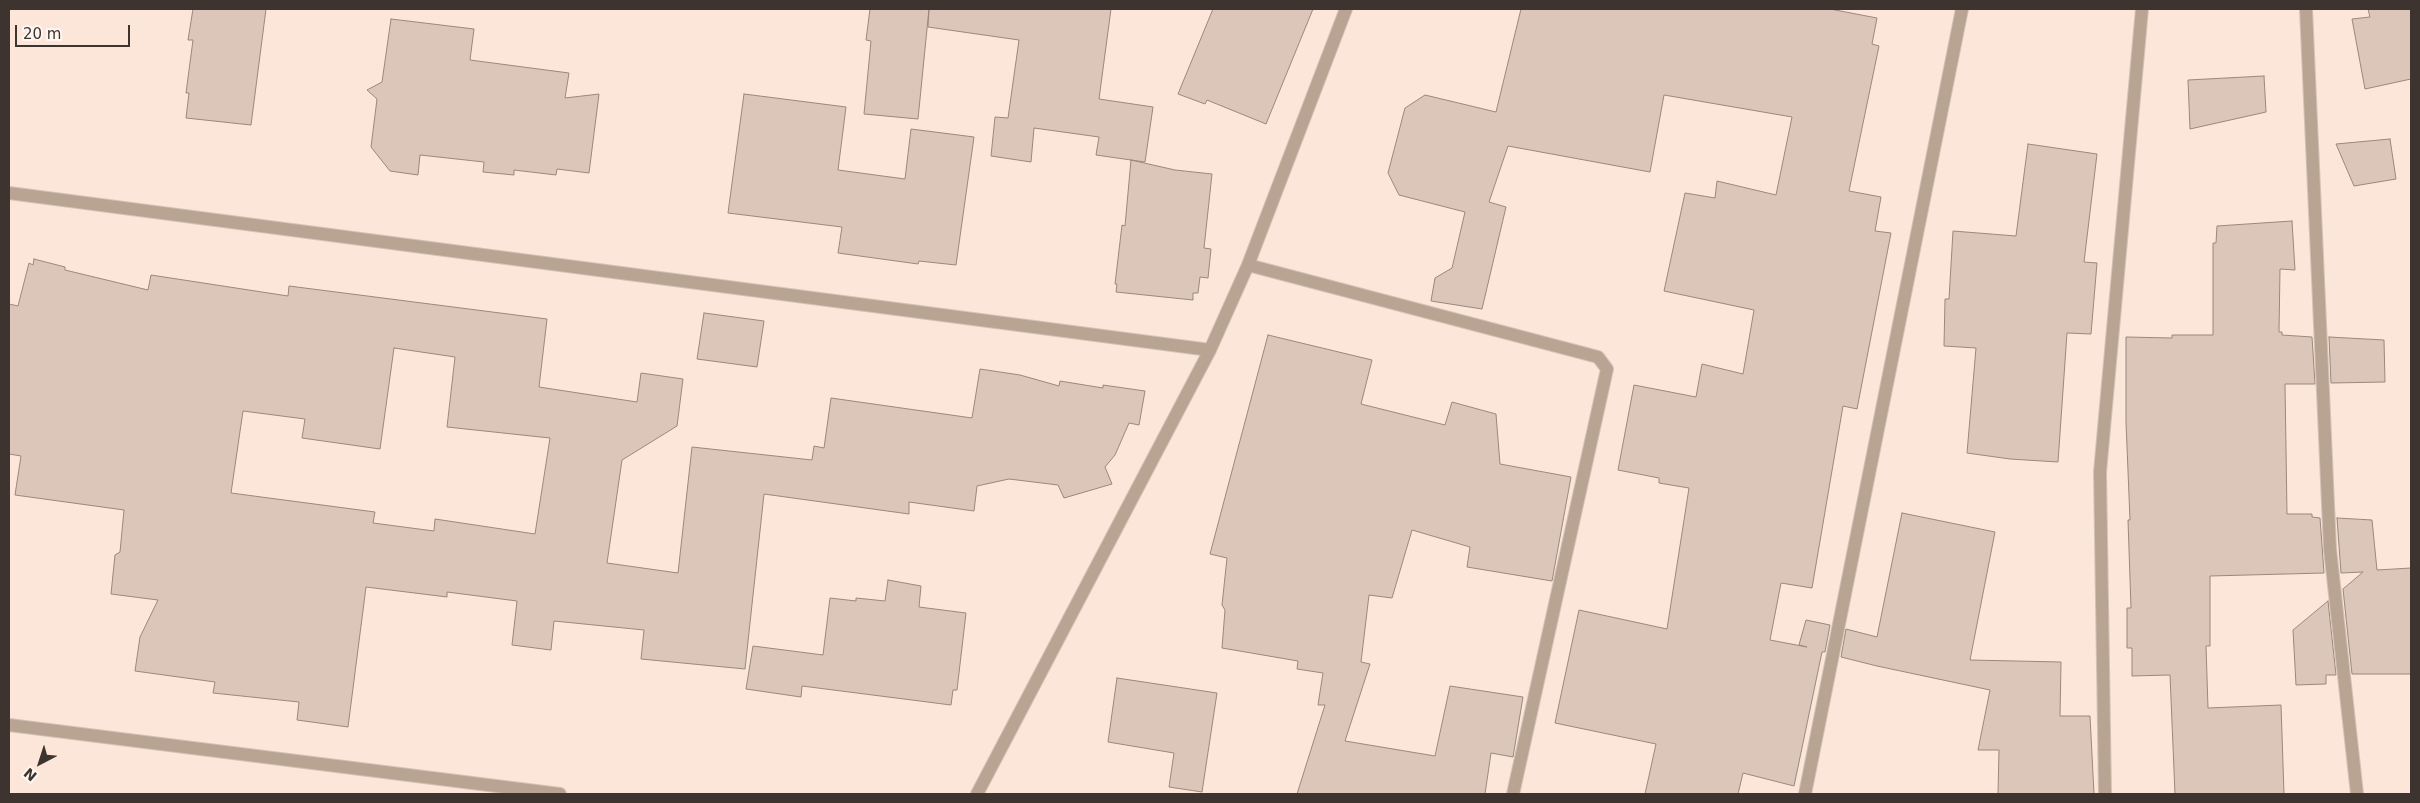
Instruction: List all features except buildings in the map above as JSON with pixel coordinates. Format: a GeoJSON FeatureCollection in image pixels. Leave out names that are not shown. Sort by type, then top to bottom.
{"type":"FeatureCollection","features":[{"type":"Feature","properties":{"kind":"street"},"geometry":{"type":"LineString","coordinates":[[976,794],[1210,350],[1248,265],[1346,9]]}},
{"type":"Feature","properties":{"kind":"street"},"geometry":{"type":"LineString","coordinates":[[1805,794],[1962,9]]}},
{"type":"Feature","properties":{"kind":"street"},"geometry":{"type":"LineString","coordinates":[[2105,794],[2100,472],[2142,9]]}},
{"type":"Feature","properties":{"kind":"street"},"geometry":{"type":"LineString","coordinates":[[2306,9],[2330,549],[2357,794]]}},
{"type":"Feature","properties":{"kind":"street"},"geometry":{"type":"LineString","coordinates":[[9,193],[1210,350]]}},
{"type":"Feature","properties":{"kind":"street"},"geometry":{"type":"LineString","coordinates":[[1248,265],[1598,357],[1603,362],[1607,370],[1513,794]]}},
{"type":"Feature","properties":{"kind":"street"},"geometry":{"type":"LineString","coordinates":[[9,725],[560,794]]}}]}
